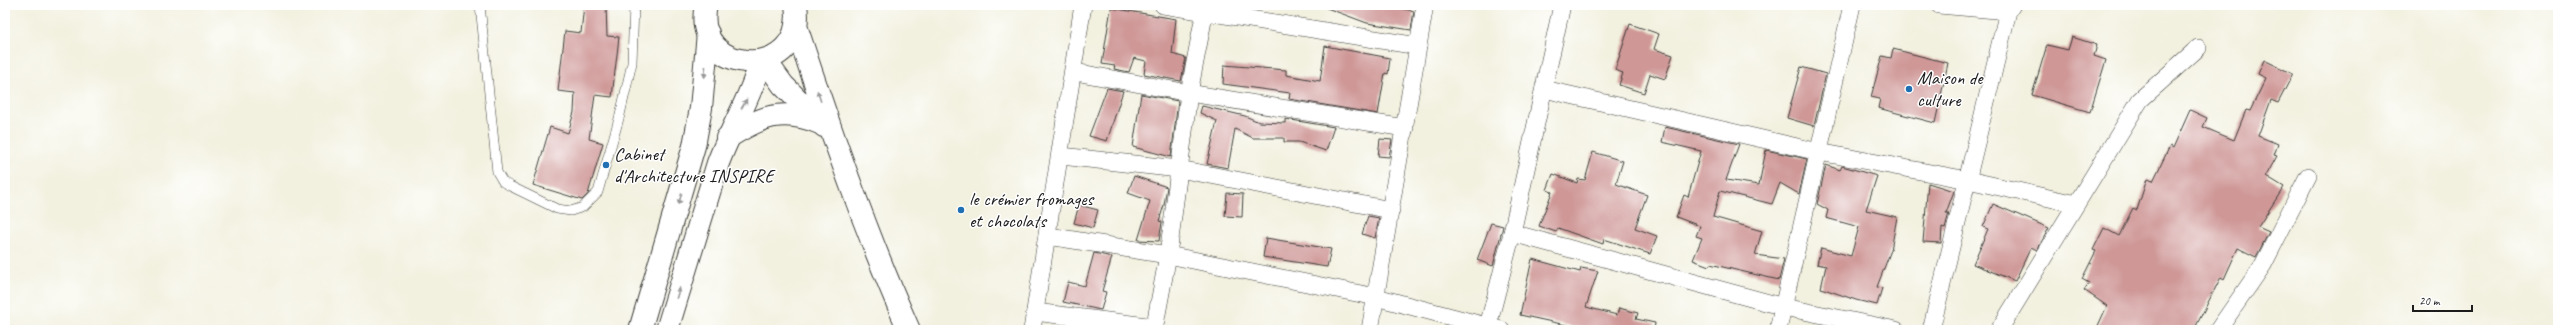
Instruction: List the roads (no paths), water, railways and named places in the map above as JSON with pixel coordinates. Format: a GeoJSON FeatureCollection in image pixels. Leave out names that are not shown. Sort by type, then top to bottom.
{"type":"FeatureCollection","features":[{"type":"Feature","properties":{"kind":"main road"},"geometry":{"type":"LineString","coordinates":[[706,5],[705,22],[712,42],[726,56],[745,62],[763,61],[785,47],[796,16]]}},
{"type":"Feature","properties":{"kind":"main road"},"geometry":{"type":"LineString","coordinates":[[796,16],[826,128],[909,330]]}},
{"type":"Feature","properties":{"kind":"main road"},"geometry":{"type":"LineString","coordinates":[[640,330],[694,146],[705,78],[708,33]]}},
{"type":"Feature","properties":{"kind":"main road"},"geometry":{"type":"LineString","coordinates":[[763,61],[778,80],[826,128]]}},
{"type":"Feature","properties":{"kind":"main road"},"geometry":{"type":"LineString","coordinates":[[667,330],[727,138],[753,87],[763,61]]}},
{"type":"Feature","properties":{"kind":"main road"},"geometry":{"type":"LineString","coordinates":[[727,138],[749,124],[777,115],[799,116],[826,128]]}},
{"type":"Feature","properties":{"kind":"street"},"geometry":{"type":"LineString","coordinates":[[1032,330],[1061,156],[1083,5]]}},
{"type":"Feature","properties":{"kind":"street"},"geometry":{"type":"LineString","coordinates":[[1163,5],[1206,8],[1418,46]]}},
{"type":"Feature","properties":{"kind":"street"},"geometry":{"type":"LineString","coordinates":[[1370,330],[1425,5]]}},
{"type":"Feature","properties":{"kind":"street"},"geometry":{"type":"LineString","coordinates":[[1048,236],[1168,255],[1376,297],[1492,329],[1562,5]]}},
{"type":"Feature","properties":{"kind":"street"},"geometry":{"type":"LineString","coordinates":[[1778,330],[1852,5]]}},
{"type":"Feature","properties":{"kind":"street"},"geometry":{"type":"LineString","coordinates":[[1931,330],[2010,8],[1939,5]]}},
{"type":"Feature","properties":{"kind":"street"},"geometry":{"type":"LineString","coordinates":[[1035,312],[1155,328],[1168,255],[1189,93],[1206,8]]}},
{"type":"Feature","properties":{"kind":"street"},"geometry":{"type":"LineString","coordinates":[[1999,330],[2140,100],[2198,48]]}},
{"type":"Feature","properties":{"kind":"street"},"geometry":{"type":"LineString","coordinates":[[1074,72],[1189,93],[1405,128]]}},
{"type":"Feature","properties":{"kind":"street"},"geometry":{"type":"LineString","coordinates":[[1544,89],[1819,152],[1968,180],[2076,204]]}},
{"type":"Feature","properties":{"kind":"street"},"geometry":{"type":"LineString","coordinates":[[1061,156],[1179,170],[1391,210]]}},
{"type":"Feature","properties":{"kind":"street"},"geometry":{"type":"LineString","coordinates":[[2218,330],[2263,265],[2308,176]]}},
{"type":"Feature","properties":{"kind":"street"},"geometry":{"type":"LineString","coordinates":[[1512,233],[1784,307],[1896,330]]}},
{"type":"Feature","properties":{"kind":"lane"},"geometry":{"type":"LineString","coordinates":[[480,5],[497,172],[503,182],[510,186],[557,209],[571,211],[583,207],[598,192],[620,115],[632,63],[634,5]]}},
{"type":"Feature","properties":{"kind":"place","name":"Maison de culture"},"geometry":{"type":"Point","coordinates":[1909,89]}},
{"type":"Feature","properties":{"kind":"place","name":"Cabinet d'Architecture INSPIRE"},"geometry":{"type":"Point","coordinates":[606,165]}},
{"type":"Feature","properties":{"kind":"place","name":"le crémier fromages et chocolats"},"geometry":{"type":"Point","coordinates":[961,210]}}]}
